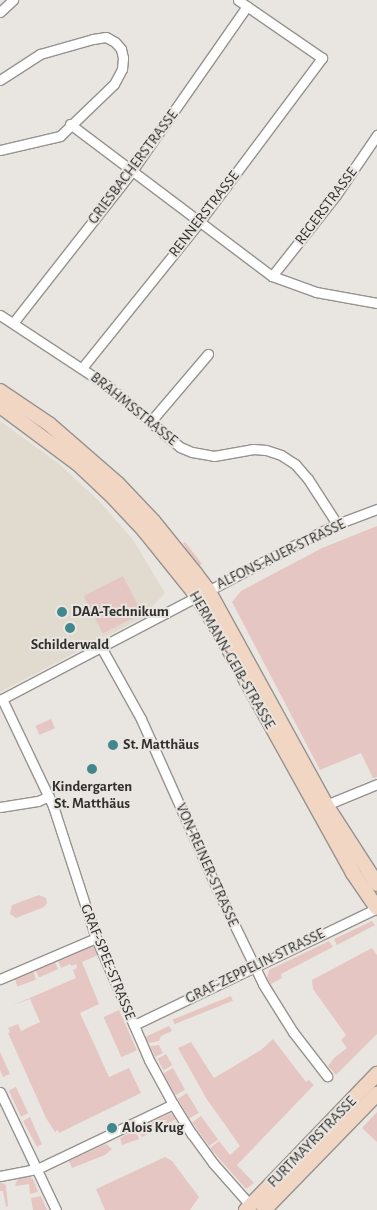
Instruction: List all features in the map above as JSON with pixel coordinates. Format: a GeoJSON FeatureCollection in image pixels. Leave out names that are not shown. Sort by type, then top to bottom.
{"type":"FeatureCollection","features":[{"type":"Feature","properties":{"kind":"street"},"geometry":{"type":"LineString","coordinates":[[0,12],[14,0]]}},
{"type":"Feature","properties":{"kind":"street"},"geometry":{"type":"LineString","coordinates":[[238,0],[247,6]]}},
{"type":"Feature","properties":{"kind":"street","name":"RENNERSTRASSE"},"geometry":{"type":"LineString","coordinates":[[82,368],[200,221],[322,58],[247,6]]}},
{"type":"Feature","properties":{"kind":"street","name":"GRIESBACHERSTRASSE"},"geometry":{"type":"LineString","coordinates":[[13,323],[132,171],[247,6]]}},
{"type":"Feature","properties":{"kind":"street"},"geometry":{"type":"LineString","coordinates":[[0,80],[22,63],[52,49],[93,39],[106,38],[115,42],[121,49],[123,58],[122,69],[118,78],[60,136],[0,150]]}},
{"type":"Feature","properties":{"kind":"street"},"geometry":{"type":"LineString","coordinates":[[70,124],[272,276],[316,292],[377,303]]}},
{"type":"Feature","properties":{"kind":"street","name":"REGERSTRASSE"},"geometry":{"type":"LineString","coordinates":[[272,276],[336,195],[377,135]]}},
{"type":"Feature","properties":{"kind":"street","name":"BRAHMSSTRASSE"},"geometry":{"type":"LineString","coordinates":[[0,314],[82,368],[151,421],[180,447],[192,452],[214,456],[266,450],[281,455],[295,464],[308,479],[338,524]]}},
{"type":"Feature","properties":{"kind":"street"},"geometry":{"type":"LineString","coordinates":[[151,421],[208,354]]}},
{"type":"Feature","properties":{"kind":"street","name":"HERMANN-GEIB-STRASSE"},"geometry":{"type":"LineString","coordinates":[[0,391],[48,424],[118,484],[153,521],[202,593],[326,805],[377,884]]}},
{"type":"Feature","properties":{"kind":"street","name":"HERMANN-GEIB-STRASSE"},"geometry":{"type":"LineString","coordinates":[[0,406],[78,464],[111,495],[202,593],[220,634],[353,873],[377,908]]}},
{"type":"Feature","properties":{"kind":"street","name":"ALFONS-AUER-STRASSE"},"geometry":{"type":"LineString","coordinates":[[1,700],[202,593],[338,524],[377,510]]}},
{"type":"Feature","properties":{"kind":"street","name":"VON-REINER-STRASSE"},"geometry":{"type":"LineString","coordinates":[[101,646],[141,719],[255,966],[285,1020],[327,1076]]}},
{"type":"Feature","properties":{"kind":"street","name":"GRAF-SPEE-STRASSE"},"geometry":{"type":"LineString","coordinates":[[1,700],[49,796],[96,938],[134,1025],[172,1104],[213,1163],[253,1209]]}},
{"type":"Feature","properties":{"kind":"street"},"geometry":{"type":"LineString","coordinates":[[326,805],[377,784]]}},
{"type":"Feature","properties":{"kind":"street"},"geometry":{"type":"LineString","coordinates":[[0,807],[38,801],[49,796]]}},
{"type":"Feature","properties":{"kind":"street","name":"GRAF-ZEPPELIN-STRASSE"},"geometry":{"type":"LineString","coordinates":[[134,1025],[377,908]]}},
{"type":"Feature","properties":{"kind":"street"},"geometry":{"type":"LineString","coordinates":[[0,979],[96,938]]}},
{"type":"Feature","properties":{"kind":"street","name":"FURTMAYRSTRASSE"},"geometry":{"type":"LineString","coordinates":[[253,1209],[377,1074]]}},
{"type":"Feature","properties":{"kind":"street"},"geometry":{"type":"LineString","coordinates":[[0,1092],[56,1210]]}},
{"type":"Feature","properties":{"kind":"street","name":"FURTMAYRSTRASSE"},"geometry":{"type":"LineString","coordinates":[[253,1209],[377,1094]]}},
{"type":"Feature","properties":{"kind":"street"},"geometry":{"type":"LineString","coordinates":[[0,1176],[37,1169],[172,1104]]}},
{"type":"Feature","properties":{"kind":"shaded area"},"geometry":{"type":"Polygon","coordinates":[[[0,421],[58,463],[99,501],[134,541],[165,593],[142,618],[0,692],[0,421]]]}},
{"type":"Feature","properties":{"kind":"shaded area"},"geometry":{"type":"Polygon","coordinates":[[[377,526],[377,777],[373,778],[361,753],[320,770],[232,602],[241,591],[322,548],[377,526]]]}},
{"type":"Feature","properties":{"kind":"shaded area"},"geometry":{"type":"Polygon","coordinates":[[[185,542],[202,564],[197,567],[183,543],[185,542]]]}},
{"type":"Feature","properties":{"kind":"shaded area"},"geometry":{"type":"Polygon","coordinates":[[[123,576],[142,613],[103,633],[84,596],[123,576]]]}},
{"type":"Feature","properties":{"kind":"shaded area"},"geometry":{"type":"Polygon","coordinates":[[[51,719],[55,728],[40,735],[35,726],[51,719]]]}},
{"type":"Feature","properties":{"kind":"shaded area"},"geometry":{"type":"Polygon","coordinates":[[[39,895],[46,898],[47,903],[44,907],[16,918],[10,914],[12,905],[39,895]]]}},
{"type":"Feature","properties":{"kind":"shaded area"},"geometry":{"type":"Polygon","coordinates":[[[372,921],[375,925],[337,945],[334,939],[372,921]]]}},
{"type":"Feature","properties":{"kind":"shaded area"},"geometry":{"type":"Polygon","coordinates":[[[329,941],[333,947],[281,974],[282,978],[271,984],[275,993],[267,978],[269,970],[329,941]]]}},
{"type":"Feature","properties":{"kind":"shaded area"},"geometry":{"type":"Polygon","coordinates":[[[93,946],[98,955],[82,962],[99,1004],[80,1013],[109,1077],[129,1068],[141,1093],[59,1133],[58,1130],[55,1132],[46,1118],[8,1033],[10,1032],[8,1028],[18,1024],[21,1031],[40,1022],[30,999],[11,1006],[76,978],[73,970],[77,968],[76,964],[72,966],[70,964],[61,968],[58,961],[93,946]]]}},
{"type":"Feature","properties":{"kind":"shaded area"},"geometry":{"type":"Polygon","coordinates":[[[372,948],[377,955],[377,1034],[336,1075],[328,1066],[334,1058],[347,1048],[341,1040],[346,1035],[313,989],[312,980],[372,948]]]}},
{"type":"Feature","properties":{"kind":"shaded area"},"geometry":{"type":"Polygon","coordinates":[[[55,962],[58,969],[39,978],[36,970],[55,962]]]}},
{"type":"Feature","properties":{"kind":"shaded area"},"geometry":{"type":"Polygon","coordinates":[[[33,971],[36,979],[18,987],[14,978],[33,971]]]}},
{"type":"Feature","properties":{"kind":"shaded area"},"geometry":{"type":"Polygon","coordinates":[[[231,996],[233,1001],[174,1024],[173,1020],[231,996]]]}},
{"type":"Feature","properties":{"kind":"shaded area"},"geometry":{"type":"Polygon","coordinates":[[[119,1010],[137,1050],[121,1057],[103,1017],[119,1010]]]}},
{"type":"Feature","properties":{"kind":"shaded area"},"geometry":{"type":"Polygon","coordinates":[[[169,1026],[172,1031],[161,1036],[159,1041],[149,1043],[145,1037],[169,1026]]]}},
{"type":"Feature","properties":{"kind":"shaded area"},"geometry":{"type":"Polygon","coordinates":[[[273,1039],[306,1082],[309,1080],[314,1085],[237,1165],[254,1183],[246,1189],[210,1148],[219,1141],[230,1155],[240,1146],[206,1098],[178,1048],[191,1042],[214,1078],[261,1050],[273,1039]]]}},
{"type":"Feature","properties":{"kind":"shaded area"},"geometry":{"type":"Polygon","coordinates":[[[159,1045],[163,1053],[155,1057],[150,1046],[159,1045]]]}},
{"type":"Feature","properties":{"kind":"shaded area"},"geometry":{"type":"Polygon","coordinates":[[[0,1052],[10,1074],[3,1077],[0,1070],[0,1052]]]}},
{"type":"Feature","properties":{"kind":"shaded area"},"geometry":{"type":"Polygon","coordinates":[[[166,1054],[172,1065],[164,1070],[157,1059],[166,1054]]]}},
{"type":"Feature","properties":{"kind":"shaded area"},"geometry":{"type":"Polygon","coordinates":[[[173,1068],[185,1090],[175,1095],[163,1073],[173,1068]]]}},
{"type":"Feature","properties":{"kind":"shaded area"},"geometry":{"type":"Polygon","coordinates":[[[16,1087],[28,1113],[21,1117],[9,1090],[16,1087]]]}},
{"type":"Feature","properties":{"kind":"shaded area"},"geometry":{"type":"Polygon","coordinates":[[[187,1093],[199,1113],[189,1118],[178,1099],[187,1093]]]}},
{"type":"Feature","properties":{"kind":"shaded area"},"geometry":{"type":"Polygon","coordinates":[[[377,1112],[377,1142],[362,1128],[377,1112]]]}},
{"type":"Feature","properties":{"kind":"shaded area"},"geometry":{"type":"Polygon","coordinates":[[[171,1113],[176,1119],[142,1137],[138,1129],[171,1113]]]}},
{"type":"Feature","properties":{"kind":"shaded area"},"geometry":{"type":"Polygon","coordinates":[[[201,1116],[218,1139],[209,1146],[192,1122],[201,1116]]]}},
{"type":"Feature","properties":{"kind":"shaded area"},"geometry":{"type":"Polygon","coordinates":[[[30,1117],[42,1144],[37,1147],[23,1121],[30,1117]]]}},
{"type":"Feature","properties":{"kind":"shaded area"},"geometry":{"type":"Polygon","coordinates":[[[135,1130],[139,1139],[122,1145],[120,1138],[135,1130]]]}},
{"type":"Feature","properties":{"kind":"shaded area"},"geometry":{"type":"Polygon","coordinates":[[[106,1144],[112,1149],[105,1155],[72,1168],[69,1161],[106,1144]]]}},
{"type":"Feature","properties":{"kind":"shaded area"},"geometry":{"type":"Polygon","coordinates":[[[165,1157],[172,1161],[199,1197],[190,1210],[105,1210],[96,1189],[165,1157]]]}},
{"type":"Feature","properties":{"kind":"shaded area"},"geometry":{"type":"Polygon","coordinates":[[[29,1177],[33,1179],[38,1192],[30,1194],[29,1184],[15,1186],[18,1178],[29,1177]]]}},
{"type":"Feature","properties":{"kind":"shaded area"},"geometry":{"type":"Polygon","coordinates":[[[0,1182],[6,1185],[8,1206],[6,1207],[3,1191],[0,1191],[0,1182]]]}},
{"type":"Feature","properties":{"kind":"shaded area"},"geometry":{"type":"Polygon","coordinates":[[[41,1196],[47,1210],[33,1210],[31,1198],[41,1196]]]}},
{"type":"Feature","properties":{"kind":"place","name":"DAA-Technikum"},"geometry":{"type":"Point","coordinates":[62,612]}},
{"type":"Feature","properties":{"kind":"place","name":"Schilderwald"},"geometry":{"type":"Point","coordinates":[70,628]}},
{"type":"Feature","properties":{"kind":"place","name":"St. Matthäus"},"geometry":{"type":"Point","coordinates":[113,745]}},
{"type":"Feature","properties":{"kind":"place","name":"Kindergarten St. Matthäus"},"geometry":{"type":"Point","coordinates":[92,769]}},
{"type":"Feature","properties":{"kind":"place","name":"Alois Krug"},"geometry":{"type":"Point","coordinates":[112,1128]}}]}
